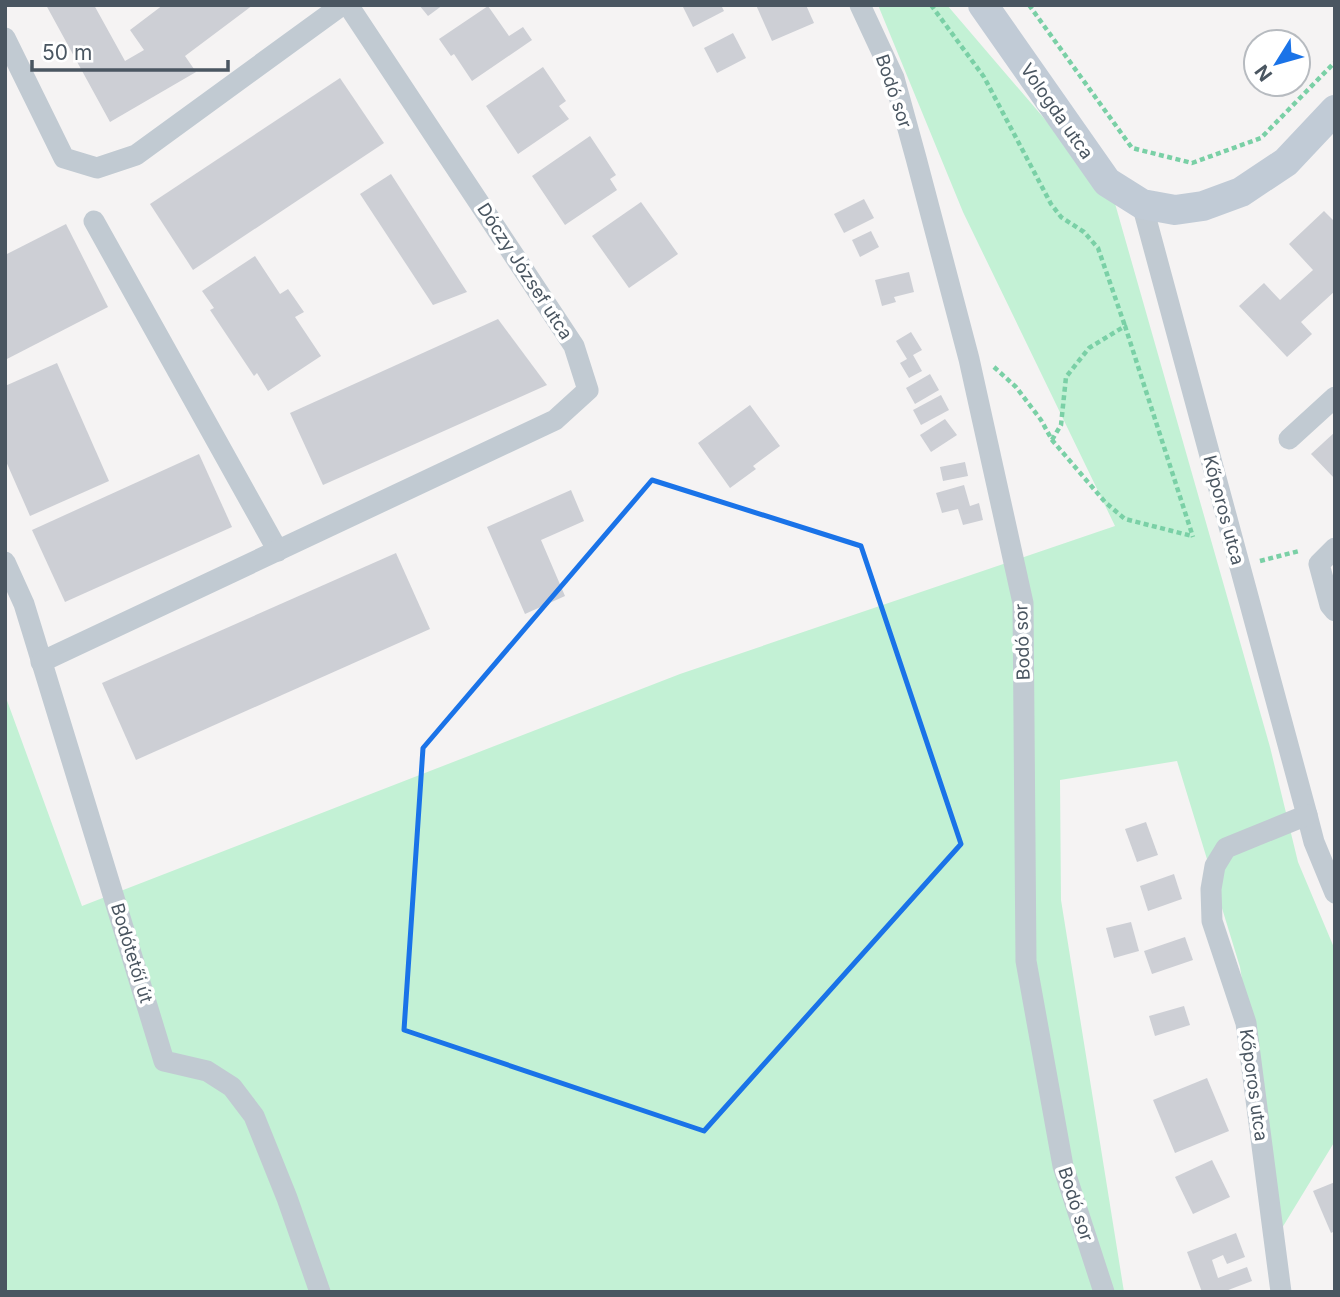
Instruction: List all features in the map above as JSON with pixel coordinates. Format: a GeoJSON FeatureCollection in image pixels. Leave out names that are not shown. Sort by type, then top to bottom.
{"type":"FeatureCollection","features":[{"type":"Feature","properties":{"kind":"street"},"geometry":{"type":"LineString","coordinates":[[5,38],[64,158],[97,169],[136,155],[342,5]]}},
{"type":"Feature","properties":{"kind":"street","name":"Dóczy József utca"},"geometry":{"type":"LineString","coordinates":[[41,662],[555,421],[588,390],[574,346],[348,5]]}},
{"type":"Feature","properties":{"kind":"street","name":"Bodó sor"},"geometry":{"type":"LineString","coordinates":[[860,5],[894,78],[969,359],[1023,603],[1026,961],[1063,1166],[1104,1292]]}},
{"type":"Feature","properties":{"kind":"street","name":"Vologda utca"},"geometry":{"type":"LineString","coordinates":[[983,5],[1107,182],[1142,204]]}},
{"type":"Feature","properties":{"kind":"street"},"geometry":{"type":"LineString","coordinates":[[1142,204],[1175,210],[1203,206],[1241,192],[1286,162],[1335,110]]}},
{"type":"Feature","properties":{"kind":"street","name":"Kőporos utca"},"geometry":{"type":"LineString","coordinates":[[1142,204],[1314,842],[1335,893]]}},
{"type":"Feature","properties":{"kind":"street"},"geometry":{"type":"LineString","coordinates":[[94,221],[278,551]]}},
{"type":"Feature","properties":{"kind":"street"},"geometry":{"type":"LineString","coordinates":[[1289,439],[1335,397]]}},
{"type":"Feature","properties":{"kind":"street"},"geometry":{"type":"LineString","coordinates":[[1335,548],[1319,564],[1330,605],[1335,611]]}},
{"type":"Feature","properties":{"kind":"street","name":"Bodótetői út"},"geometry":{"type":"LineString","coordinates":[[5,562],[23,604],[164,1061],[207,1071],[232,1087],[254,1116],[287,1198],[320,1292]]}},
{"type":"Feature","properties":{"kind":"street","name":"Kőporos utca"},"geometry":{"type":"LineString","coordinates":[[1281,1292],[1246,1023],[1212,921],[1211,889],[1215,866],[1226,848],[1307,816]]}},
{"type":"Feature","properties":{"kind":"path"},"geometry":{"type":"LineString","coordinates":[[931,5],[984,77],[1051,204],[1061,217],[1084,232],[1098,248],[1193,537],[1125,519],[1105,502],[1052,440],[1041,420],[1016,387],[990,363],[969,359]]}},
{"type":"Feature","properties":{"kind":"path"},"geometry":{"type":"LineString","coordinates":[[1029,5],[1132,148],[1192,163],[1261,138],[1335,62]]}},
{"type":"Feature","properties":{"kind":"path"},"geometry":{"type":"LineString","coordinates":[[1052,440],[1061,425],[1066,377],[1089,348],[1125,326]]}},
{"type":"Feature","properties":{"kind":"path"},"geometry":{"type":"LineString","coordinates":[[1239,566],[1301,551]]}},
{"type":"Feature","properties":{"kind":"highlighted area"},"geometry":{"type":"Polygon","coordinates":[[[652,480],[861,546],[961,844],[704,1131],[404,1030],[423,748],[652,480]]]}},
{"type":"Feature","properties":{"kind":"green space"},"geometry":{"type":"Polygon","coordinates":[[[878,5],[947,5],[1114,200],[1270,747],[1298,862],[1335,950],[1335,1141],[1282,1228],[1240,967],[1177,761],[1060,780],[1061,900],[1124,1292],[5,1292],[5,695],[82,906],[680,674],[1115,526],[963,212],[878,5]]]}},
{"type":"Feature","properties":{"kind":"building"},"geometry":{"type":"Polygon","coordinates":[[[46,5],[94,5],[125,61],[144,50],[130,30],[163,5],[253,5],[185,56],[196,72],[110,122],[46,5]]]}},
{"type":"Feature","properties":{"kind":"building"},"geometry":{"type":"Polygon","coordinates":[[[419,5],[443,5],[428,16],[419,5]]]}},
{"type":"Feature","properties":{"kind":"building"},"geometry":{"type":"Polygon","coordinates":[[[682,5],[721,5],[724,11],[693,27],[682,5]]]}},
{"type":"Feature","properties":{"kind":"building"},"geometry":{"type":"Polygon","coordinates":[[[756,5],[806,5],[814,23],[772,41],[756,5]]]}},
{"type":"Feature","properties":{"kind":"building"},"geometry":{"type":"Polygon","coordinates":[[[488,6],[509,36],[523,27],[532,40],[472,81],[454,54],[451,56],[439,39],[488,6]]]}},
{"type":"Feature","properties":{"kind":"building"},"geometry":{"type":"Polygon","coordinates":[[[733,33],[746,58],[717,73],[704,48],[733,33]]]}},
{"type":"Feature","properties":{"kind":"building"},"geometry":{"type":"Polygon","coordinates":[[[543,67],[566,101],[559,106],[569,119],[518,154],[486,106],[543,67]]]}},
{"type":"Feature","properties":{"kind":"building"},"geometry":{"type":"Polygon","coordinates":[[[340,78],[384,143],[193,270],[150,204],[340,78]]]}},
{"type":"Feature","properties":{"kind":"building"},"geometry":{"type":"Polygon","coordinates":[[[590,136],[616,175],[610,179],[617,190],[565,225],[532,176],[590,136]]]}},
{"type":"Feature","properties":{"kind":"building"},"geometry":{"type":"Polygon","coordinates":[[[391,174],[467,292],[433,305],[360,194],[391,174]]]}},
{"type":"Feature","properties":{"kind":"building"},"geometry":{"type":"Polygon","coordinates":[[[864,199],[874,218],[844,233],[834,214],[864,199]]]}},
{"type":"Feature","properties":{"kind":"building"},"geometry":{"type":"Polygon","coordinates":[[[641,202],[678,254],[629,288],[592,236],[641,202]]]}},
{"type":"Feature","properties":{"kind":"building"},"geometry":{"type":"Polygon","coordinates":[[[1324,211],[1335,222],[1335,291],[1301,322],[1312,334],[1287,357],[1239,306],[1264,283],[1280,300],[1313,270],[1289,244],[1324,211]]]}},
{"type":"Feature","properties":{"kind":"building"},"geometry":{"type":"Polygon","coordinates":[[[66,224],[108,307],[5,360],[5,255],[66,224]]]}},
{"type":"Feature","properties":{"kind":"building"},"geometry":{"type":"Polygon","coordinates":[[[871,231],[879,247],[860,257],[852,240],[871,231]]]}},
{"type":"Feature","properties":{"kind":"building"},"geometry":{"type":"Polygon","coordinates":[[[255,256],[280,294],[288,289],[304,312],[295,317],[321,356],[268,391],[257,373],[254,376],[210,310],[214,308],[202,291],[255,256]]]}},
{"type":"Feature","properties":{"kind":"building"},"geometry":{"type":"Polygon","coordinates":[[[909,272],[914,292],[894,297],[896,302],[882,306],[875,280],[909,272]]]}},
{"type":"Feature","properties":{"kind":"building"},"geometry":{"type":"Polygon","coordinates":[[[498,319],[547,385],[323,485],[290,413],[498,319]]]}},
{"type":"Feature","properties":{"kind":"building"},"geometry":{"type":"Polygon","coordinates":[[[911,332],[922,350],[913,355],[922,371],[909,378],[900,363],[907,359],[896,341],[911,332]]]}},
{"type":"Feature","properties":{"kind":"building"},"geometry":{"type":"Polygon","coordinates":[[[57,363],[109,481],[30,516],[5,459],[5,386],[57,363]]]}},
{"type":"Feature","properties":{"kind":"building"},"geometry":{"type":"Polygon","coordinates":[[[930,374],[939,390],[915,404],[906,388],[930,374]]]}},
{"type":"Feature","properties":{"kind":"building"},"geometry":{"type":"Polygon","coordinates":[[[941,395],[949,410],[921,425],[913,410],[941,395]]]}},
{"type":"Feature","properties":{"kind":"building"},"geometry":{"type":"Polygon","coordinates":[[[750,405],[780,446],[753,466],[756,469],[730,488],[698,443],[750,405]]]}},
{"type":"Feature","properties":{"kind":"building"},"geometry":{"type":"Polygon","coordinates":[[[945,419],[957,435],[931,452],[920,435],[945,419]]]}},
{"type":"Feature","properties":{"kind":"building"},"geometry":{"type":"Polygon","coordinates":[[[1335,432],[1335,479],[1311,454],[1335,432]]]}},
{"type":"Feature","properties":{"kind":"building"},"geometry":{"type":"Polygon","coordinates":[[[199,454],[232,527],[65,602],[32,530],[199,454]]]}},
{"type":"Feature","properties":{"kind":"building"},"geometry":{"type":"Polygon","coordinates":[[[965,462],[968,476],[943,481],[940,467],[965,462]]]}},
{"type":"Feature","properties":{"kind":"building"},"geometry":{"type":"Polygon","coordinates":[[[964,485],[970,506],[979,503],[983,520],[963,525],[958,509],[942,513],[936,493],[964,485]]]}},
{"type":"Feature","properties":{"kind":"building"},"geometry":{"type":"Polygon","coordinates":[[[571,490],[584,521],[541,540],[565,596],[525,614],[487,527],[571,490]]]}},
{"type":"Feature","properties":{"kind":"building"},"geometry":{"type":"Polygon","coordinates":[[[396,553],[430,629],[136,760],[102,683],[396,553]]]}},
{"type":"Feature","properties":{"kind":"building"},"geometry":{"type":"Polygon","coordinates":[[[1146,822],[1158,855],[1137,862],[1125,829],[1146,822]]]}},
{"type":"Feature","properties":{"kind":"building"},"geometry":{"type":"Polygon","coordinates":[[[1174,874],[1182,899],[1148,911],[1140,886],[1174,874]]]}},
{"type":"Feature","properties":{"kind":"building"},"geometry":{"type":"Polygon","coordinates":[[[1131,922],[1139,951],[1114,958],[1106,928],[1131,922]]]}},
{"type":"Feature","properties":{"kind":"building"},"geometry":{"type":"Polygon","coordinates":[[[1185,937],[1193,960],[1152,974],[1144,951],[1185,937]]]}},
{"type":"Feature","properties":{"kind":"building"},"geometry":{"type":"Polygon","coordinates":[[[1184,1006],[1190,1025],[1155,1036],[1149,1016],[1184,1006]]]}},
{"type":"Feature","properties":{"kind":"building"},"geometry":{"type":"Polygon","coordinates":[[[1207,1078],[1229,1131],[1175,1153],[1153,1100],[1207,1078]]]}},
{"type":"Feature","properties":{"kind":"building"},"geometry":{"type":"Polygon","coordinates":[[[1212,1160],[1230,1197],[1193,1214],[1175,1177],[1212,1160]]]}},
{"type":"Feature","properties":{"kind":"building"},"geometry":{"type":"Polygon","coordinates":[[[1335,1182],[1335,1231],[1331,1233],[1313,1191],[1335,1182]]]}},
{"type":"Feature","properties":{"kind":"building"},"geometry":{"type":"Polygon","coordinates":[[[1236,1233],[1245,1257],[1227,1264],[1223,1255],[1212,1260],[1218,1278],[1247,1267],[1252,1281],[1223,1292],[1202,1292],[1187,1252],[1236,1233]]]}}]}
